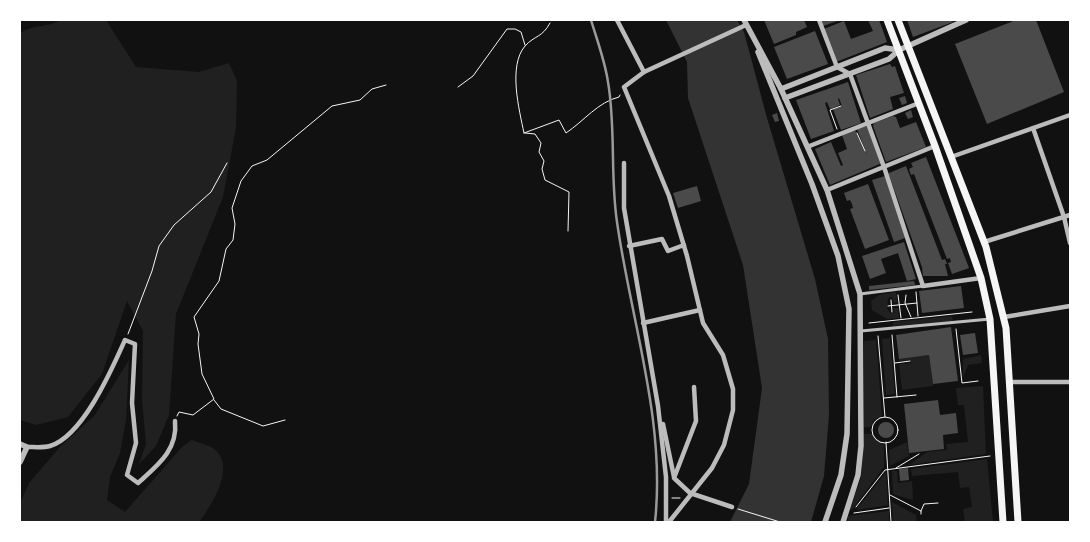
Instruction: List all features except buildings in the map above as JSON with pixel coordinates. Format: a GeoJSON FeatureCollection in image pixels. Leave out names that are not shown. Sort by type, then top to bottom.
{"type":"FeatureCollection","features":[{"type":"Feature","properties":{"kind":"main road"},"geometry":{"type":"LineString","coordinates":[[887,20],[919,102],[981,278],[990,319],[1003,522]]}},
{"type":"Feature","properties":{"kind":"main road"},"geometry":{"type":"LineString","coordinates":[[898,20],[984,242],[1004,317],[1010,382],[1018,522]]}},
{"type":"Feature","properties":{"kind":"street"},"geometry":{"type":"LineString","coordinates":[[617,20],[644,72]]}},
{"type":"Feature","properties":{"kind":"street"},"geometry":{"type":"LineString","coordinates":[[819,20],[837,67],[850,74],[869,123],[923,286]]}},
{"type":"Feature","properties":{"kind":"street"},"geometry":{"type":"LineString","coordinates":[[785,98],[889,59],[899,50],[966,20]]}},
{"type":"Feature","properties":{"kind":"street"},"geometry":{"type":"LineString","coordinates":[[668,522],[689,492],[712,468],[720,453],[733,410],[733,389],[723,355],[703,324],[684,245],[669,196],[624,86],[644,72],[745,22]]}},
{"type":"Feature","properties":{"kind":"street"},"geometry":{"type":"LineString","coordinates":[[745,22],[781,89],[827,190],[860,294],[861,446],[858,475],[844,522]]}},
{"type":"Feature","properties":{"kind":"street"},"geometry":{"type":"LineString","coordinates":[[745,22],[812,184],[838,256],[849,309],[847,434],[841,476],[825,522]]}},
{"type":"Feature","properties":{"kind":"street"},"geometry":{"type":"LineString","coordinates":[[781,89],[885,48],[899,50]]}},
{"type":"Feature","properties":{"kind":"street"},"geometry":{"type":"LineString","coordinates":[[807,146],[919,102]]}},
{"type":"Feature","properties":{"kind":"street"},"geometry":{"type":"LineString","coordinates":[[951,157],[1070,115]]}},
{"type":"Feature","properties":{"kind":"street"},"geometry":{"type":"LineString","coordinates":[[1033,128],[1064,217],[1070,243]]}},
{"type":"Feature","properties":{"kind":"street"},"geometry":{"type":"LineString","coordinates":[[827,190],[935,146]]}},
{"type":"Feature","properties":{"kind":"street"},"geometry":{"type":"LineString","coordinates":[[624,163],[624,208],[629,246],[658,406],[668,522]]}},
{"type":"Feature","properties":{"kind":"street"},"geometry":{"type":"LineString","coordinates":[[984,242],[1070,215]]}},
{"type":"Feature","properties":{"kind":"street"},"geometry":{"type":"LineString","coordinates":[[629,246],[662,239],[668,251],[684,245]]}},
{"type":"Feature","properties":{"kind":"street"},"geometry":{"type":"LineString","coordinates":[[860,294],[981,278]]}},
{"type":"Feature","properties":{"kind":"street"},"geometry":{"type":"LineString","coordinates":[[1004,317],[1070,306]]}},
{"type":"Feature","properties":{"kind":"street"},"geometry":{"type":"LineString","coordinates":[[643,323],[700,310]]}},
{"type":"Feature","properties":{"kind":"street"},"geometry":{"type":"LineString","coordinates":[[861,331],[990,319]]}},
{"type":"Feature","properties":{"kind":"street"},"geometry":{"type":"LineString","coordinates":[[20,444],[27,447],[51,446],[70,432],[97,400],[125,340],[135,344],[132,402],[136,443],[127,475],[138,483],[170,451],[176,432],[175,421]]}},
{"type":"Feature","properties":{"kind":"street"},"geometry":{"type":"LineString","coordinates":[[1010,382],[1070,382]]}},
{"type":"Feature","properties":{"kind":"street"},"geometry":{"type":"LineString","coordinates":[[674,478],[696,421],[694,387]]}},
{"type":"Feature","properties":{"kind":"street"},"geometry":{"type":"LineString","coordinates":[[658,406],[669,445],[674,478],[689,492],[732,507]]}},
{"type":"Feature","properties":{"kind":"street"},"geometry":{"type":"LineString","coordinates":[[20,462],[27,447]]}},
{"type":"Feature","properties":{"kind":"path"},"geometry":{"type":"LineString","coordinates":[[524,133],[516,79],[519,58],[525,46],[545,33],[550,23]]}},
{"type":"Feature","properties":{"kind":"path"},"geometry":{"type":"LineString","coordinates":[[458,87],[473,76],[507,29],[515,29],[521,32],[525,46]]}},
{"type":"Feature","properties":{"kind":"path"},"geometry":{"type":"LineString","coordinates":[[285,420],[263,426],[221,409],[214,400],[202,374],[198,344],[199,334],[194,317],[219,281],[226,248],[233,240],[235,224],[232,208],[241,181],[252,166],[267,160],[332,106],[360,100],[372,90],[386,85]]}},
{"type":"Feature","properties":{"kind":"path"},"geometry":{"type":"LineString","coordinates":[[524,133],[559,120],[566,132],[584,121],[605,100],[619,97],[624,86]]}},
{"type":"Feature","properties":{"kind":"path"},"geometry":{"type":"LineString","coordinates":[[839,134],[830,110],[841,106]]}},
{"type":"Feature","properties":{"kind":"path"},"geometry":{"type":"LineString","coordinates":[[855,128],[865,151]]}},
{"type":"Feature","properties":{"kind":"path"},"geometry":{"type":"LineString","coordinates":[[524,133],[535,134],[541,143],[539,152],[544,161],[542,169],[545,180],[569,192],[568,231]]}},
{"type":"Feature","properties":{"kind":"path"},"geometry":{"type":"LineString","coordinates":[[125,340],[152,271],[159,246],[174,225],[211,192],[227,163]]}},
{"type":"Feature","properties":{"kind":"path"},"geometry":{"type":"LineString","coordinates":[[915,287],[918,317]]}},
{"type":"Feature","properties":{"kind":"path"},"geometry":{"type":"LineString","coordinates":[[909,288],[905,304],[912,318]]}},
{"type":"Feature","properties":{"kind":"path"},"geometry":{"type":"LineString","coordinates":[[897,289],[901,319]]}},
{"type":"Feature","properties":{"kind":"path"},"geometry":{"type":"LineString","coordinates":[[890,300],[892,312]]}},
{"type":"Feature","properties":{"kind":"path"},"geometry":{"type":"LineString","coordinates":[[890,306],[917,303]]}},
{"type":"Feature","properties":{"kind":"path"},"geometry":{"type":"LineString","coordinates":[[865,323],[972,312]]}},
{"type":"Feature","properties":{"kind":"path"},"geometry":{"type":"LineString","coordinates":[[954,314],[962,383],[978,382]]}},
{"type":"Feature","properties":{"kind":"path"},"geometry":{"type":"LineString","coordinates":[[890,320],[897,397]]}},
{"type":"Feature","properties":{"kind":"path"},"geometry":{"type":"LineString","coordinates":[[877,330],[885,417]]}},
{"type":"Feature","properties":{"kind":"path"},"geometry":{"type":"LineString","coordinates":[[894,363],[910,361]]}},
{"type":"Feature","properties":{"kind":"path"},"geometry":{"type":"LineString","coordinates":[[883,398],[916,395]]}},
{"type":"Feature","properties":{"kind":"path"},"geometry":{"type":"LineString","coordinates":[[175,421],[179,412],[193,415],[214,400]]}},
{"type":"Feature","properties":{"kind":"path"},"geometry":{"type":"LineString","coordinates":[[885,417],[894,421],[898,428],[893,439],[886,442],[875,437],[872,429],[876,421],[885,417]]}},
{"type":"Feature","properties":{"kind":"path"},"geometry":{"type":"LineString","coordinates":[[886,442],[891,522]]}},
{"type":"Feature","properties":{"kind":"path"},"geometry":{"type":"LineString","coordinates":[[895,468],[919,454]]}},
{"type":"Feature","properties":{"kind":"path"},"geometry":{"type":"LineString","coordinates":[[890,508],[851,514],[885,470],[999,455]]}},
{"type":"Feature","properties":{"kind":"path"},"geometry":{"type":"LineString","coordinates":[[667,498],[684,498],[689,492]]}},
{"type":"Feature","properties":{"kind":"path"},"geometry":{"type":"LineString","coordinates":[[889,495],[921,512],[924,504],[938,502]]}},
{"type":"Feature","properties":{"kind":"path"},"geometry":{"type":"LineString","coordinates":[[732,507],[780,522]]}},
{"type":"Feature","properties":{"kind":"shaded area"},"geometry":{"type":"Polygon","coordinates":[[[61,20],[106,20],[136,67],[199,72],[229,63],[237,81],[236,128],[223,197],[176,314],[169,415],[156,446],[139,464],[146,444],[142,401],[143,331],[127,301],[102,374],[68,417],[36,425],[20,420],[20,33],[30,28],[61,20]]]}},
{"type":"Feature","properties":{"kind":"shaded area"},"geometry":{"type":"Polygon","coordinates":[[[666,20],[737,20],[744,32],[767,118],[815,279],[828,339],[829,415],[824,476],[811,522],[730,522],[749,484],[762,388],[743,265],[688,98],[687,62],[666,20]]]}},
{"type":"Feature","properties":{"kind":"shaded area"},"geometry":{"type":"Polygon","coordinates":[[[896,292],[897,302],[894,303],[892,297],[888,298],[887,308],[890,313],[894,313],[894,308],[898,308],[899,318],[887,319],[872,310],[871,301],[879,295],[896,292]]]}},
{"type":"Feature","properties":{"kind":"shaded area"},"geometry":{"type":"Polygon","coordinates":[[[952,316],[953,321],[893,326],[893,322],[952,316]]]}},
{"type":"Feature","properties":{"kind":"shaded area"},"geometry":{"type":"Polygon","coordinates":[[[890,338],[895,394],[886,395],[882,339],[890,338]]]}},
{"type":"Feature","properties":{"kind":"shaded area"},"geometry":{"type":"Polygon","coordinates":[[[876,340],[882,416],[874,420],[871,427],[864,427],[864,341],[876,340]]]}},
{"type":"Feature","properties":{"kind":"shaded area"},"geometry":{"type":"Polygon","coordinates":[[[929,355],[933,386],[902,390],[899,364],[911,363],[911,360],[899,361],[899,359],[929,355]]]}},
{"type":"Feature","properties":{"kind":"shaded area"},"geometry":{"type":"Polygon","coordinates":[[[981,355],[982,363],[968,365],[963,377],[963,359],[981,355]]]}},
{"type":"Feature","properties":{"kind":"shaded area"},"geometry":{"type":"Polygon","coordinates":[[[129,360],[126,420],[120,453],[110,477],[107,500],[125,512],[183,446],[192,440],[214,449],[220,456],[223,465],[220,486],[204,515],[199,522],[20,522],[20,503],[29,483],[60,447],[95,415],[129,360]]]}},
{"type":"Feature","properties":{"kind":"shaded area"},"geometry":{"type":"Polygon","coordinates":[[[983,386],[986,454],[909,465],[927,452],[947,450],[946,444],[968,442],[964,405],[958,405],[956,388],[983,386]]]}},
{"type":"Feature","properties":{"kind":"shaded area"},"geometry":{"type":"Polygon","coordinates":[[[864,434],[872,434],[884,445],[884,467],[852,510],[850,509],[861,478],[864,434]]]}},
{"type":"Feature","properties":{"kind":"shaded area"},"geometry":{"type":"Polygon","coordinates":[[[907,442],[909,456],[890,466],[889,450],[907,442]]]}},
{"type":"Feature","properties":{"kind":"shaded area"},"geometry":{"type":"Polygon","coordinates":[[[987,459],[993,521],[965,522],[963,509],[972,507],[969,487],[960,488],[958,472],[912,476],[911,469],[987,459]]]}},
{"type":"Feature","properties":{"kind":"shaded area"},"geometry":{"type":"Polygon","coordinates":[[[892,471],[897,471],[898,483],[912,481],[913,500],[893,494],[892,471]]]}},
{"type":"Feature","properties":{"kind":"shaded area"},"geometry":{"type":"Polygon","coordinates":[[[886,472],[888,505],[856,510],[886,472]]]}},
{"type":"Feature","properties":{"kind":"shaded area"},"geometry":{"type":"Polygon","coordinates":[[[892,502],[916,515],[917,522],[893,522],[892,502]]]}},
{"type":"Feature","properties":{"kind":"shaded area"},"geometry":{"type":"Polygon","coordinates":[[[889,511],[889,522],[847,522],[848,516],[889,511]]]}},
{"type":"Feature","properties":{"kind":"railway"},"geometry":{"type":"LineString","coordinates":[[591,20],[603,58],[608,82],[612,117],[617,222],[652,409],[656,446],[655,522]]}}]}
